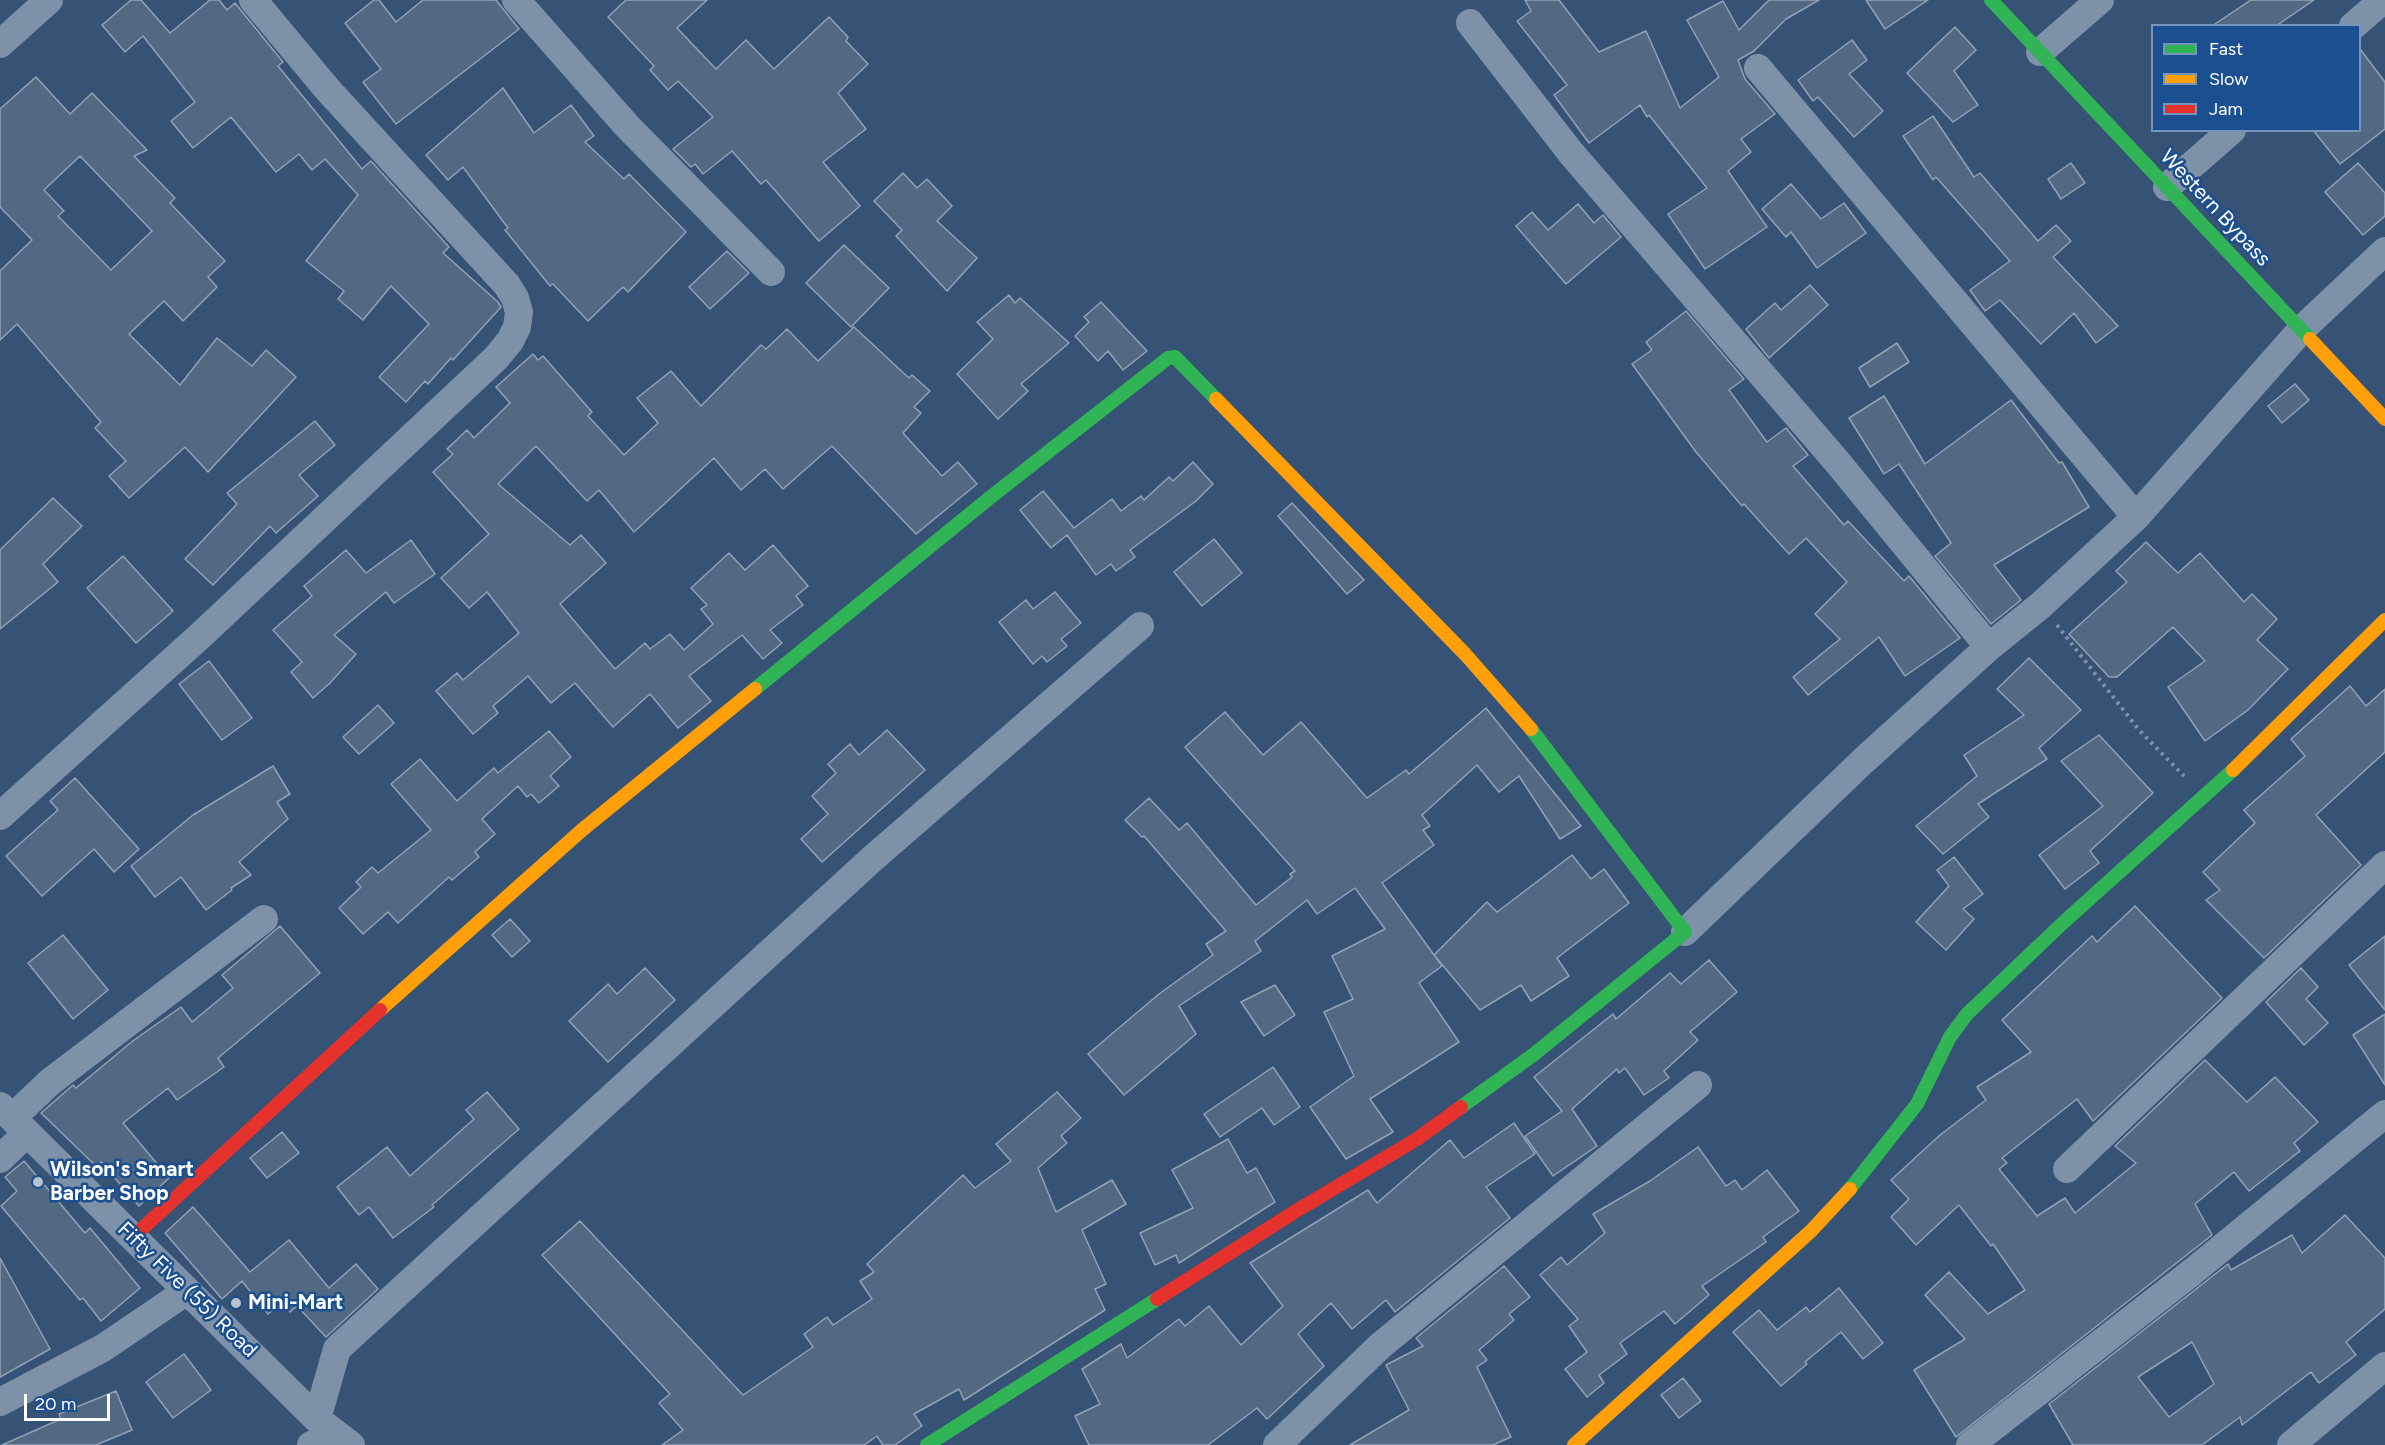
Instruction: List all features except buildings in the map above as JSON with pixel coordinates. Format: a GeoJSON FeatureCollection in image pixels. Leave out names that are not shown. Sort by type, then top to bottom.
{"type":"FeatureCollection","features":[{"type":"Feature","properties":{"kind":"street"},"geometry":{"type":"LineString","coordinates":[[0,44],[49,0]]}},
{"type":"Feature","properties":{"kind":"street"},"geometry":{"type":"LineString","coordinates":[[0,816],[200,636],[487,366],[510,341],[516,327],[519,312],[515,298],[507,285],[328,90],[253,0]]}},
{"type":"Feature","properties":{"kind":"street"},"geometry":{"type":"LineString","coordinates":[[516,0],[627,126],[771,272]]}},
{"type":"Feature","properties":{"kind":"street","name":"Western Bypass"},"geometry":{"type":"LineString","coordinates":[[1991,0],[2385,419]]}},
{"type":"Feature","properties":{"kind":"street"},"geometry":{"type":"LineString","coordinates":[[2040,52],[2100,0]]}},
{"type":"Feature","properties":{"kind":"street"},"geometry":{"type":"LineString","coordinates":[[2355,24],[2383,0]]}},
{"type":"Feature","properties":{"kind":"street"},"geometry":{"type":"LineString","coordinates":[[1470,23],[1571,153],[1839,464],[1989,647]]}},
{"type":"Feature","properties":{"kind":"street"},"geometry":{"type":"LineString","coordinates":[[1758,68],[2136,518]]}},
{"type":"Feature","properties":{"kind":"street"},"geometry":{"type":"LineString","coordinates":[[2167,187],[2230,132]]}},
{"type":"Feature","properties":{"kind":"street"},"geometry":{"type":"LineString","coordinates":[[927,1445],[1296,1211],[1417,1140],[1533,1056],[1685,932],[1863,761],[1989,647],[2042,605],[2136,518],[2301,330],[2385,251]]}},
{"type":"Feature","properties":{"kind":"street"},"geometry":{"type":"LineString","coordinates":[[132,1238],[340,1046],[582,830],[992,496],[1170,357],[1177,359],[1473,663],[1542,742],[1685,932]]}},
{"type":"Feature","properties":{"kind":"street"},"geometry":{"type":"LineString","coordinates":[[1574,1445],[1811,1231],[1861,1177],[1917,1104],[1950,1037],[1967,1014],[2066,920],[2206,797],[2385,620]]}},
{"type":"Feature","properties":{"kind":"street"},"geometry":{"type":"LineString","coordinates":[[329,1436],[337,1349],[872,859],[1140,626]]}},
{"type":"Feature","properties":{"kind":"street"},"geometry":{"type":"LineString","coordinates":[[2067,1169],[2385,866]]}},
{"type":"Feature","properties":{"kind":"street"},"geometry":{"type":"LineString","coordinates":[[0,1159],[13,1119],[59,1076],[264,919]]}},
{"type":"Feature","properties":{"kind":"street"},"geometry":{"type":"LineString","coordinates":[[1277,1445],[1380,1346],[1698,1085]]}},
{"type":"Feature","properties":{"kind":"street"},"geometry":{"type":"LineString","coordinates":[[1970,1445],[2191,1273],[2385,1114]]}},
{"type":"Feature","properties":{"kind":"street","name":"Fifty Five (55) Road"},"geometry":{"type":"LineString","coordinates":[[13,1119],[329,1436]]}},
{"type":"Feature","properties":{"kind":"street"},"geometry":{"type":"LineString","coordinates":[[0,1402],[103,1348],[186,1291]]}},
{"type":"Feature","properties":{"kind":"street"},"geometry":{"type":"LineString","coordinates":[[2291,1445],[2385,1366]]}},
{"type":"Feature","properties":{"kind":"path"},"geometry":{"type":"LineString","coordinates":[[2042,605],[2139,730],[2206,797]]}},
{"type":"Feature","properties":{"kind":"traffic: fast"},"geometry":{"type":"LineString","coordinates":[[1991,0],[2310,339]]}},
{"type":"Feature","properties":{"kind":"traffic: fast"},"geometry":{"type":"LineString","coordinates":[[755,689],[992,496],[1168,358],[1175,357],[1216,399]]}},
{"type":"Feature","properties":{"kind":"traffic: fast"},"geometry":{"type":"LineString","coordinates":[[1461,1107],[1533,1055],[1685,932],[1531,729]]}},
{"type":"Feature","properties":{"kind":"traffic: fast"},"geometry":{"type":"LineString","coordinates":[[1850,1189],[1917,1104],[1950,1037],[1967,1014],[2066,920],[2233,770]]}},
{"type":"Feature","properties":{"kind":"traffic: fast"},"geometry":{"type":"LineString","coordinates":[[927,1445],[1157,1299]]}},
{"type":"Feature","properties":{"kind":"traffic: slow"},"geometry":{"type":"LineString","coordinates":[[2310,339],[2385,419]]}},
{"type":"Feature","properties":{"kind":"traffic: slow"},"geometry":{"type":"LineString","coordinates":[[1216,399],[1465,654],[1531,729]]}},
{"type":"Feature","properties":{"kind":"traffic: slow"},"geometry":{"type":"LineString","coordinates":[[2233,770],[2385,620]]}},
{"type":"Feature","properties":{"kind":"traffic: slow"},"geometry":{"type":"LineString","coordinates":[[380,1010],[582,830],[755,689]]}},
{"type":"Feature","properties":{"kind":"traffic: slow"},"geometry":{"type":"LineString","coordinates":[[1574,1445],[1811,1231],[1850,1189]]}},
{"type":"Feature","properties":{"kind":"traffic: jam"},"geometry":{"type":"LineString","coordinates":[[132,1238],[380,1010]]}},
{"type":"Feature","properties":{"kind":"traffic: jam"},"geometry":{"type":"LineString","coordinates":[[1157,1299],[1296,1211],[1417,1139],[1461,1107]]}},
{"type":"Feature","properties":{"kind":"place","name":"Wilson's Smart Barber Shop"},"geometry":{"type":"Point","coordinates":[38,1182]}},
{"type":"Feature","properties":{"kind":"place","name":"Mini-Mart"},"geometry":{"type":"Point","coordinates":[236,1303]}}]}
